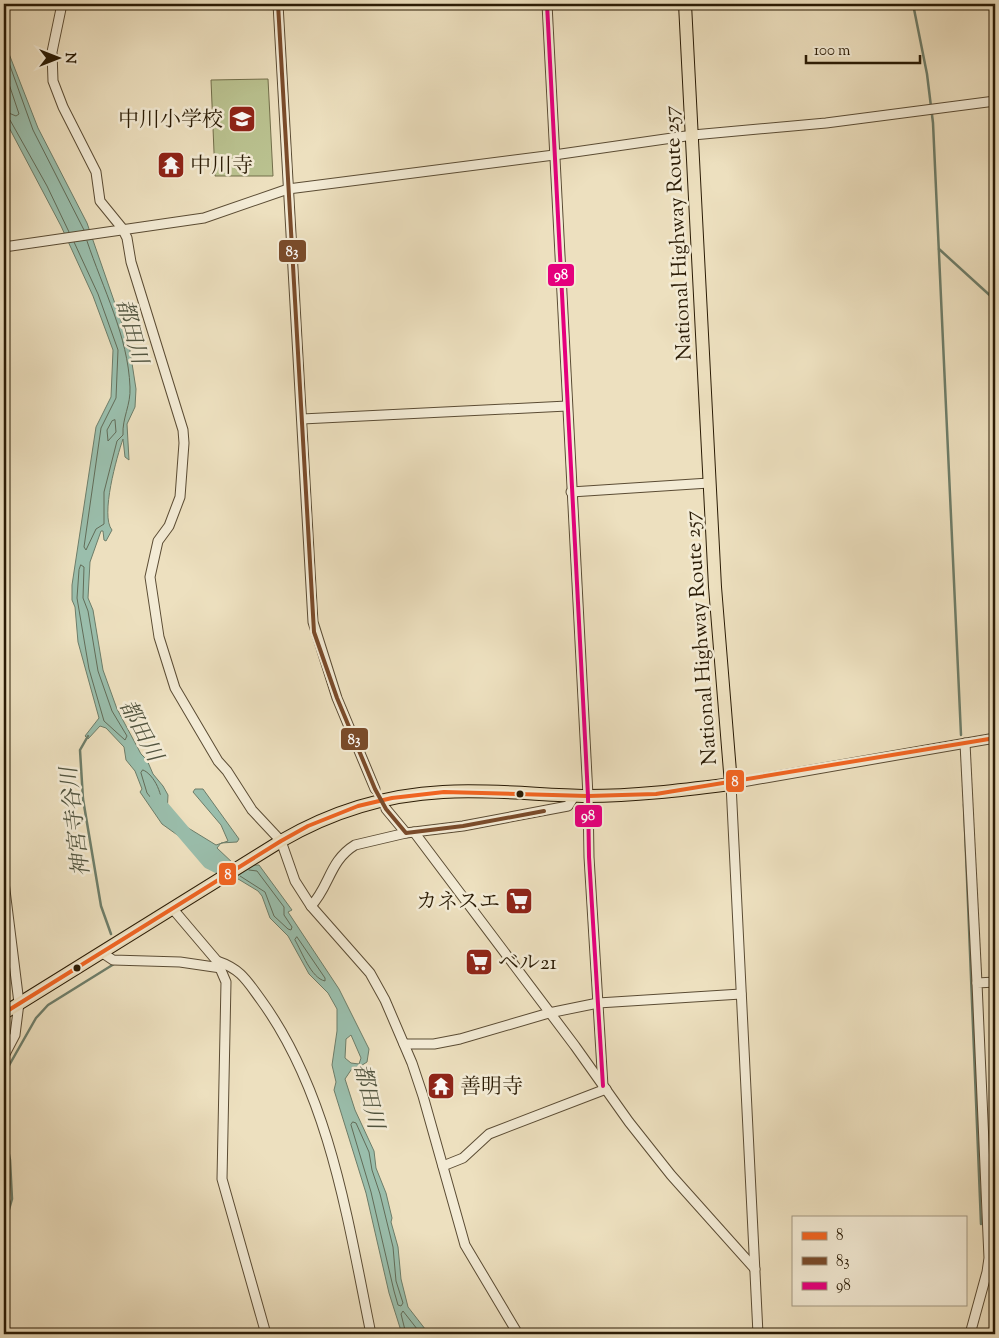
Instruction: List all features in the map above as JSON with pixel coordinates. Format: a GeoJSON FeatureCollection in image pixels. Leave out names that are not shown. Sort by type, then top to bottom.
{"type":"FeatureCollection","features":[{"type":"Feature","properties":{"kind":"highway","name":"National Highway Route 257"},"geometry":{"type":"LineString","coordinates":[[4,1012],[279,842],[308,826],[358,806],[392,798],[444,792],[582,795],[656,794],[731,784],[709,483],[685,4]]}},
{"type":"Feature","properties":{"kind":"street"},"geometry":{"type":"LineString","coordinates":[[62,4],[52,52],[53,81],[62,107],[96,172],[100,201],[130,249],[131,262],[152,325],[168,389],[183,430],[184,443],[180,497],[169,526],[158,541],[150,577],[159,637],[175,688],[195,726],[252,810],[279,842],[294,881],[311,906],[370,973],[404,1044],[423,1096],[443,1166],[449,1196],[465,1245],[518,1334]]}},
{"type":"Feature","properties":{"kind":"street"},"geometry":{"type":"LineString","coordinates":[[278,4],[314,632],[337,698],[375,789]]}},
{"type":"Feature","properties":{"kind":"street"},"geometry":{"type":"LineString","coordinates":[[547,4],[571,492],[582,795],[589,857],[604,1088]]}},
{"type":"Feature","properties":{"kind":"street"},"geometry":{"type":"LineString","coordinates":[[8,246],[204,218],[288,189],[693,135],[937,110],[995,101]]}},
{"type":"Feature","properties":{"kind":"street"},"geometry":{"type":"LineString","coordinates":[[302,419],[567,406]]}},
{"type":"Feature","properties":{"kind":"street"},"geometry":{"type":"LineString","coordinates":[[571,492],[709,483]]}},
{"type":"Feature","properties":{"kind":"street"},"geometry":{"type":"LineString","coordinates":[[758,1334],[731,784],[995,738]]}},
{"type":"Feature","properties":{"kind":"street"},"geometry":{"type":"LineString","coordinates":[[965,743],[989,1258],[970,1334]]}},
{"type":"Feature","properties":{"kind":"street"},"geometry":{"type":"LineString","coordinates":[[311,906],[319,897],[332,867],[348,849],[355,845],[410,832],[463,826],[568,806],[582,795]]}},
{"type":"Feature","properties":{"kind":"street"},"geometry":{"type":"LineString","coordinates":[[386,809],[410,832],[671,1175],[755,1269]]}},
{"type":"Feature","properties":{"kind":"street"},"geometry":{"type":"LineString","coordinates":[[4,882],[8,956],[18,1003],[15,1035],[4,1056]]}},
{"type":"Feature","properties":{"kind":"street"},"geometry":{"type":"LineString","coordinates":[[172,908],[219,964],[226,982],[222,1179],[266,1334]]}},
{"type":"Feature","properties":{"kind":"street"},"geometry":{"type":"LineString","coordinates":[[101,952],[113,960],[219,964],[233,967],[244,976],[274,1018],[292,1051],[324,1132],[344,1204],[371,1334]]}},
{"type":"Feature","properties":{"kind":"street"},"geometry":{"type":"LineString","coordinates":[[977,983],[995,982]]}},
{"type":"Feature","properties":{"kind":"street"},"geometry":{"type":"LineString","coordinates":[[404,1044],[434,1044],[460,1039],[549,1013],[598,1004],[741,994]]}},
{"type":"Feature","properties":{"kind":"street"},"geometry":{"type":"LineString","coordinates":[[443,1166],[463,1158],[489,1134],[604,1088]]}},
{"type":"Feature","properties":{"kind":"shaded area"},"geometry":{"type":"Polygon","coordinates":[[[268,79],[273,176],[215,176],[211,80],[268,79]]]}},
{"type":"Feature","properties":{"kind":"water"},"geometry":{"type":"Polygon","coordinates":[[[4,41],[38,128],[87,223],[129,344],[136,389],[135,407],[127,424],[129,460],[125,457],[123,439],[117,458],[109,500],[109,523],[112,530],[106,541],[104,540],[103,531],[101,531],[90,562],[88,598],[93,610],[103,670],[117,709],[141,754],[147,760],[153,774],[168,795],[167,815],[216,845],[221,843],[217,848],[235,865],[259,865],[292,910],[288,912],[339,989],[369,1049],[367,1062],[359,1067],[353,1067],[345,1079],[355,1110],[374,1151],[376,1168],[386,1193],[398,1247],[401,1279],[408,1307],[429,1334],[402,1334],[389,1293],[366,1193],[334,1090],[336,1082],[332,1065],[337,1031],[337,1009],[328,993],[309,974],[288,936],[270,918],[262,896],[258,891],[220,868],[211,859],[162,824],[140,792],[142,789],[135,771],[126,760],[124,747],[106,728],[100,726],[88,739],[85,736],[99,718],[78,642],[75,607],[72,600],[72,585],[96,427],[111,397],[113,350],[93,296],[61,226],[4,118],[4,41]],[[351,1035],[346,1039],[345,1058],[351,1063],[359,1064],[361,1058],[351,1035]]]}},
{"type":"Feature","properties":{"kind":"water"},"geometry":{"type":"Polygon","coordinates":[[[195,789],[203,789],[239,839],[237,842],[222,843],[228,841],[221,825],[193,792],[195,789]]]}},
{"type":"Feature","properties":{"kind":"waterway"},"geometry":{"type":"LineString","coordinates":[[913,4],[927,74],[933,123],[961,735]]}},
{"type":"Feature","properties":{"kind":"waterway"},"geometry":{"type":"LineString","coordinates":[[939,249],[995,300]]}},
{"type":"Feature","properties":{"kind":"waterway","name":"神宮寺谷川"},"geometry":{"type":"LineString","coordinates":[[88,736],[80,750],[83,799],[101,906],[111,934]]}},
{"type":"Feature","properties":{"kind":"waterway","name":"都田川"},"geometry":{"type":"LineString","coordinates":[[156,800],[209,862],[233,874]]}},
{"type":"Feature","properties":{"kind":"waterway"},"geometry":{"type":"LineString","coordinates":[[964,804],[981,1224]]}},
{"type":"Feature","properties":{"kind":"waterway","name":"神宮寺谷川"},"geometry":{"type":"LineString","coordinates":[[4,1081],[7,1069],[36,1018],[48,1005],[114,964]]}},
{"type":"Feature","properties":{"kind":"waterway","name":"神宮寺谷川"},"geometry":{"type":"LineString","coordinates":[[4,1129],[10,1160],[12,1199],[4,1227]]}},
{"type":"Feature","properties":{"kind":"transit line","name":"83"},"geometry":{"type":"LineString","coordinates":[[278,4],[314,632],[337,698],[375,789],[386,809],[406,833],[463,826],[544,811]]}},
{"type":"Feature","properties":{"kind":"transit line","name":"98"},"geometry":{"type":"LineString","coordinates":[[547,4],[588,796],[589,857],[603,1086]]}},
{"type":"Feature","properties":{"kind":"transit line","name":"8"},"geometry":{"type":"LineString","coordinates":[[4,1013],[281,841],[308,826],[358,806],[392,798],[444,792],[588,796],[656,794],[995,738]]}},
{"type":"Feature","properties":{"kind":"place","name":"中川小学校"},"geometry":{"type":"Point","coordinates":[242,119]}},
{"type":"Feature","properties":{"kind":"place","name":"中川寺"},"geometry":{"type":"Point","coordinates":[171,165]}},
{"type":"Feature","properties":{"kind":"place","name":"カネスエ"},"geometry":{"type":"Point","coordinates":[519,901]}},
{"type":"Feature","properties":{"kind":"place","name":"ベル21"},"geometry":{"type":"Point","coordinates":[479,962]}},
{"type":"Feature","properties":{"kind":"place","name":"善明寺"},"geometry":{"type":"Point","coordinates":[441,1086]}}]}
